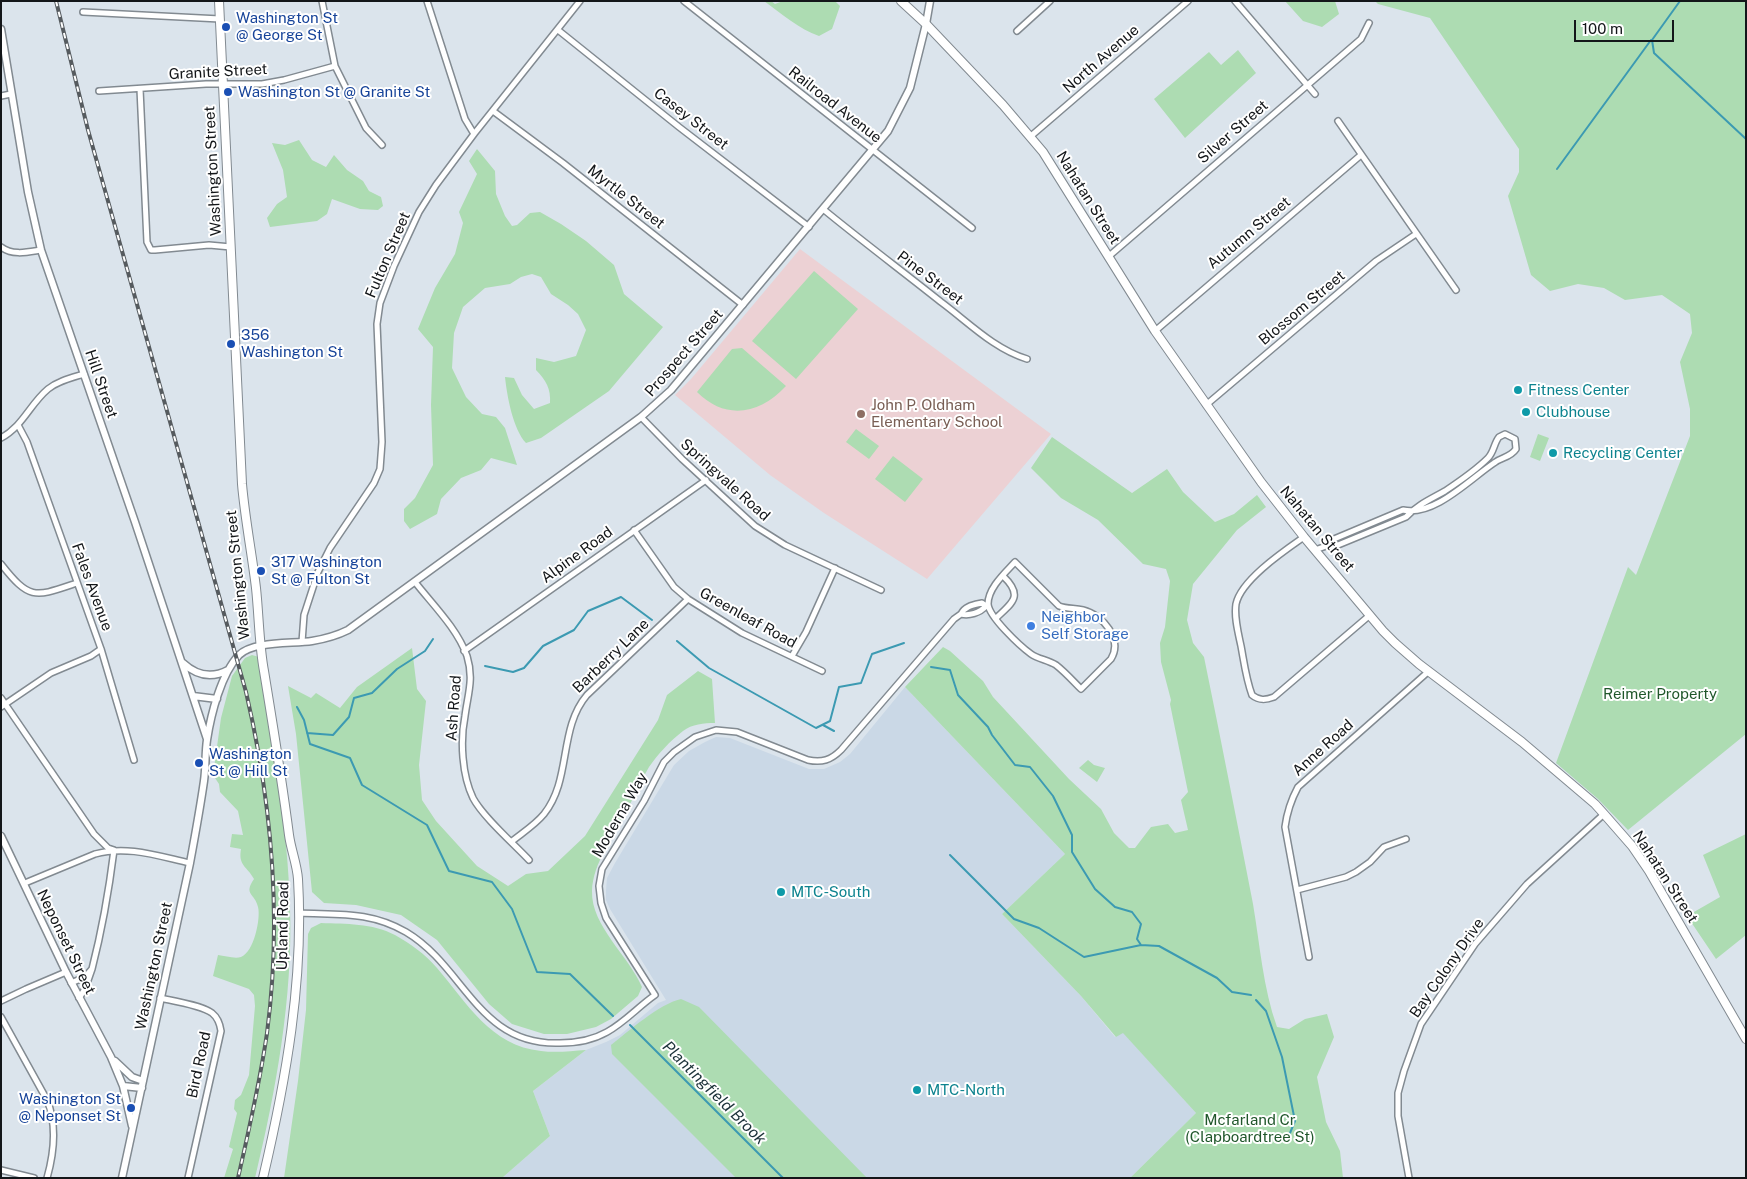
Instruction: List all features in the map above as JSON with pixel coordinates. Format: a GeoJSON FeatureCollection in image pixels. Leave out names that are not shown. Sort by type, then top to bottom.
{"type":"FeatureCollection","features":[{"type":"Feature","properties":{"kind":"main road","name":"Washington Street"},"geometry":{"type":"LineString","coordinates":[[219,1],[242,484],[247,532],[256,587],[261,644]]}},
{"type":"Feature","properties":{"kind":"main road","name":"Nahatan Street"},"geometry":{"type":"LineString","coordinates":[[902,1],[1031,136],[1043,152],[1155,331],[1261,482],[1304,537],[1394,643],[1522,742],[1595,804],[1632,846],[1746,1039]]}},
{"type":"Feature","properties":{"kind":"main road","name":"Upland Road"},"geometry":{"type":"LineString","coordinates":[[261,644],[289,837],[298,876],[299,913],[297,978],[288,1058],[263,1178]]}},
{"type":"Feature","properties":{"kind":"street"},"geometry":{"type":"LineString","coordinates":[[322,1],[335,66],[366,128],[382,145]]}},
{"type":"Feature","properties":{"kind":"street"},"geometry":{"type":"LineString","coordinates":[[427,1],[465,119],[474,134]]}},
{"type":"Feature","properties":{"kind":"street","name":"Fulton Street"},"geometry":{"type":"LineString","coordinates":[[302,642],[304,615],[318,572],[330,548],[374,483],[381,461],[382,442],[377,324],[380,303],[394,266],[420,212],[436,185],[474,134],[580,1]]}},
{"type":"Feature","properties":{"kind":"street","name":"Railroad Avenue"},"geometry":{"type":"LineString","coordinates":[[684,1],[972,228]]}},
{"type":"Feature","properties":{"kind":"street","name":"Prospect Street"},"geometry":{"type":"LineString","coordinates":[[261,644],[302,642],[327,638],[348,630],[641,418],[671,390],[888,131],[910,88],[930,1]]}},
{"type":"Feature","properties":{"kind":"street","name":"North Avenue"},"geometry":{"type":"LineString","coordinates":[[1031,136],[1188,1]]}},
{"type":"Feature","properties":{"kind":"street"},"geometry":{"type":"LineString","coordinates":[[1235,1],[1315,94]]}},
{"type":"Feature","properties":{"kind":"street"},"geometry":{"type":"LineString","coordinates":[[1017,31],[1046,3]]}},
{"type":"Feature","properties":{"kind":"street"},"geometry":{"type":"LineString","coordinates":[[83,12],[220,19]]}},
{"type":"Feature","properties":{"kind":"street","name":"Silver Street"},"geometry":{"type":"LineString","coordinates":[[1108,256],[1360,38],[1369,23]]}},
{"type":"Feature","properties":{"kind":"street","name":"Hill Street"},"geometry":{"type":"LineString","coordinates":[[1,29],[28,192],[41,250],[207,740]]}},
{"type":"Feature","properties":{"kind":"street","name":"Casey Street"},"geometry":{"type":"LineString","coordinates":[[558,30],[679,127],[809,227]]}},
{"type":"Feature","properties":{"kind":"street","name":"Granite Street"},"geometry":{"type":"LineString","coordinates":[[99,91],[272,83],[335,66]]}},
{"type":"Feature","properties":{"kind":"street"},"geometry":{"type":"LineString","coordinates":[[140,89],[147,242],[152,250],[209,245],[231,247]]}},
{"type":"Feature","properties":{"kind":"street"},"geometry":{"type":"LineString","coordinates":[[1,96],[11,94]]}},
{"type":"Feature","properties":{"kind":"street","name":"Myrtle Street"},"geometry":{"type":"LineString","coordinates":[[493,111],[563,163],[743,305]]}},
{"type":"Feature","properties":{"kind":"street"},"geometry":{"type":"LineString","coordinates":[[1338,121],[1456,290]]}},
{"type":"Feature","properties":{"kind":"street","name":"Autumn Street"},"geometry":{"type":"LineString","coordinates":[[1155,331],[1361,155]]}},
{"type":"Feature","properties":{"kind":"street","name":"Pine Street"},"geometry":{"type":"LineString","coordinates":[[823,209],[988,338],[1012,354],[1027,359]]}},
{"type":"Feature","properties":{"kind":"street","name":"Blossom Street"},"geometry":{"type":"LineString","coordinates":[[1206,405],[1371,265],[1416,234]]}},
{"type":"Feature","properties":{"kind":"street"},"geometry":{"type":"LineString","coordinates":[[1,247],[5,250],[20,253],[41,250]]}},
{"type":"Feature","properties":{"kind":"street"},"geometry":{"type":"LineString","coordinates":[[1,438],[18,425],[48,390],[64,380],[84,374]]}},
{"type":"Feature","properties":{"kind":"street","name":"Springvale Road"},"geometry":{"type":"LineString","coordinates":[[641,418],[739,514],[755,526],[785,545],[881,590]]}},
{"type":"Feature","properties":{"kind":"street","name":"Fales Avenue"},"geometry":{"type":"LineString","coordinates":[[18,425],[27,442],[101,649],[134,760]]}},
{"type":"Feature","properties":{"kind":"street"},"geometry":{"type":"LineString","coordinates":[[1315,550],[1329,545],[1334,539],[1403,510],[1410,512],[1429,507],[1466,485],[1495,462],[1512,454],[1516,449],[1514,438],[1509,435],[1502,435],[1496,440],[1490,456],[1470,474],[1449,488],[1425,500],[1410,512]]}},
{"type":"Feature","properties":{"kind":"street","name":"Alpine Road"},"geometry":{"type":"LineString","coordinates":[[464,651],[706,480]]}},
{"type":"Feature","properties":{"kind":"street","name":"Greenleaf Road"},"geometry":{"type":"LineString","coordinates":[[634,530],[674,588],[688,599],[728,625],[822,671]]}},
{"type":"Feature","properties":{"kind":"street"},"geometry":{"type":"LineString","coordinates":[[1304,537],[1254,576],[1240,592],[1236,605],[1236,619],[1247,683],[1252,695],[1261,700],[1274,696],[1370,615]]}},
{"type":"Feature","properties":{"kind":"street"},"geometry":{"type":"LineString","coordinates":[[1015,562],[1059,606],[1083,610],[1097,618],[1112,634],[1115,642],[1114,654],[1081,689],[1054,664],[1031,654],[1018,643],[987,606],[991,593],[1002,576],[1015,562]]}},
{"type":"Feature","properties":{"kind":"street"},"geometry":{"type":"LineString","coordinates":[[1,564],[26,591],[49,592],[77,583]]}},
{"type":"Feature","properties":{"kind":"street"},"geometry":{"type":"LineString","coordinates":[[792,656],[806,632],[835,568]]}},
{"type":"Feature","properties":{"kind":"street"},"geometry":{"type":"LineString","coordinates":[[996,618],[1014,598],[1012,585],[1002,576]]}},
{"type":"Feature","properties":{"kind":"street","name":"Ash Road"},"geometry":{"type":"LineString","coordinates":[[415,582],[449,625],[464,651],[472,679],[463,731],[465,770],[469,786],[478,805],[529,860]]}},
{"type":"Feature","properties":{"kind":"street","name":"Barberry Lane"},"geometry":{"type":"LineString","coordinates":[[511,842],[544,814],[552,801],[558,788],[568,734],[579,705],[594,688],[688,599]]}},
{"type":"Feature","properties":{"kind":"street","name":"Moderna Way"},"geometry":{"type":"LineString","coordinates":[[299,913],[348,914],[388,923],[405,932],[428,947],[485,1014],[510,1033],[546,1043],[568,1043],[589,1039],[607,1032],[655,995],[606,918],[601,903],[599,886],[602,870],[644,801],[666,760],[695,737],[716,730],[737,732],[808,760],[822,761],[833,757],[954,619],[961,614],[963,609],[982,603],[987,606]]}},
{"type":"Feature","properties":{"kind":"street","name":"Washington Street"},"geometry":{"type":"LineString","coordinates":[[122,1178],[190,862],[204,780],[207,740],[217,699],[228,670],[239,654],[261,644]]}},
{"type":"Feature","properties":{"kind":"street"},"geometry":{"type":"LineString","coordinates":[[3,706],[51,673],[91,656],[101,649]]}},
{"type":"Feature","properties":{"kind":"street"},"geometry":{"type":"LineString","coordinates":[[182,662],[191,670],[206,675],[219,674],[228,670]]}},
{"type":"Feature","properties":{"kind":"street","name":"Anne Road"},"geometry":{"type":"LineString","coordinates":[[1309,958],[1285,827],[1286,814],[1298,787],[1429,671]]}},
{"type":"Feature","properties":{"kind":"street"},"geometry":{"type":"LineString","coordinates":[[193,696],[217,699]]}},
{"type":"Feature","properties":{"kind":"street"},"geometry":{"type":"LineString","coordinates":[[1,698],[3,706],[94,834],[108,848],[114,850]]}},
{"type":"Feature","properties":{"kind":"street","name":"Bay Colony Drive"},"geometry":{"type":"LineString","coordinates":[[1409,1178],[1398,1116],[1398,1094],[1404,1070],[1421,1024],[1475,944],[1526,884],[1604,814]]}},
{"type":"Feature","properties":{"kind":"street","name":"Neponset Street"},"geometry":{"type":"LineString","coordinates":[[1,836],[66,972],[111,1057],[123,1086],[133,1128]]}},
{"type":"Feature","properties":{"kind":"street"},"geometry":{"type":"LineString","coordinates":[[1297,890],[1339,880],[1356,872],[1370,862],[1384,847],[1406,839]]}},
{"type":"Feature","properties":{"kind":"street"},"geometry":{"type":"LineString","coordinates":[[79,998],[92,969],[100,934],[114,850]]}},
{"type":"Feature","properties":{"kind":"street"},"geometry":{"type":"LineString","coordinates":[[24,883],[95,854],[114,850],[129,850],[190,862]]}},
{"type":"Feature","properties":{"kind":"street"},"geometry":{"type":"LineString","coordinates":[[72,983],[84,977],[92,969]]}},
{"type":"Feature","properties":{"kind":"street"},"geometry":{"type":"LineString","coordinates":[[1,1001],[66,972]]}},
{"type":"Feature","properties":{"kind":"street","name":"Bird Road"},"geometry":{"type":"LineString","coordinates":[[160,998],[212,1013],[217,1019],[221,1031],[188,1178]]}},
{"type":"Feature","properties":{"kind":"street"},"geometry":{"type":"LineString","coordinates":[[1,1017],[52,1113],[54,1124],[47,1178]]}},
{"type":"Feature","properties":{"kind":"street","name":"Neponset Street"},"geometry":{"type":"LineString","coordinates":[[111,1057],[122,1069],[143,1084]]}},
{"type":"Feature","properties":{"kind":"street"},"geometry":{"type":"LineString","coordinates":[[123,1086],[143,1084]]}},
{"type":"Feature","properties":{"kind":"street"},"geometry":{"type":"LineString","coordinates":[[1,1170],[34,1178]]}},
{"type":"Feature","properties":{"kind":"shaded area","name":"John P. Oldham Elementary School"},"geometry":{"type":"Polygon","coordinates":[[[800,249],[1051,434],[927,579],[824,513],[770,475],[675,395],[691,379],[800,249]]]}},
{"type":"Feature","properties":{"kind":"shaded area"},"geometry":{"type":"Polygon","coordinates":[[[905,687],[1065,854],[1002,914],[1081,996],[1115,1037],[1123,1032],[1196,1113],[1130,1178],[502,1178],[550,1136],[533,1091],[586,1050],[620,1035],[658,1003],[666,1000],[610,909],[606,900],[606,890],[607,878],[615,863],[674,765],[689,751],[716,737],[730,738],[809,769],[824,769],[840,762],[850,754],[905,687]]]}},
{"type":"Feature","properties":{"kind":"green space"},"geometry":{"type":"Polygon","coordinates":[[[764,1],[771,1],[775,4],[783,1],[835,1],[840,6],[832,29],[819,36],[798,25],[764,1]]]}},
{"type":"Feature","properties":{"kind":"green space"},"geometry":{"type":"Polygon","coordinates":[[[1285,1],[1335,1],[1339,14],[1322,27],[1303,21],[1285,1]]]}},
{"type":"Feature","properties":{"kind":"green space","name":"Reimer Property"},"geometry":{"type":"Polygon","coordinates":[[[1375,1],[1746,1],[1746,734],[1628,830],[1598,799],[1556,763],[1628,567],[1636,575],[1690,436],[1690,409],[1680,362],[1692,333],[1690,314],[1662,295],[1625,300],[1604,288],[1578,284],[1550,291],[1531,275],[1508,196],[1519,172],[1519,149],[1430,18],[1378,4],[1375,1]]]}},
{"type":"Feature","properties":{"kind":"green space"},"geometry":{"type":"Polygon","coordinates":[[[1238,50],[1256,73],[1185,138],[1154,99],[1209,52],[1221,65],[1238,50]]]}},
{"type":"Feature","properties":{"kind":"green space"},"geometry":{"type":"Polygon","coordinates":[[[299,140],[312,160],[326,167],[334,155],[347,170],[363,181],[369,191],[381,197],[383,206],[378,210],[360,209],[332,199],[327,214],[317,221],[270,227],[267,218],[277,204],[287,197],[283,170],[272,143],[285,145],[299,140]]]}},
{"type":"Feature","properties":{"kind":"green space"},"geometry":{"type":"Polygon","coordinates":[[[477,149],[495,171],[496,194],[505,216],[512,226],[517,225],[530,213],[540,212],[561,224],[586,241],[614,265],[624,294],[663,327],[609,391],[541,438],[526,443],[521,437],[514,421],[505,377],[514,378],[522,395],[534,409],[550,403],[550,393],[547,385],[543,377],[536,370],[536,358],[554,362],[576,356],[586,330],[578,314],[551,294],[541,277],[532,274],[521,277],[510,284],[485,288],[463,307],[454,333],[452,368],[466,397],[482,414],[496,417],[505,428],[517,465],[491,458],[481,470],[461,478],[441,499],[437,514],[410,529],[404,521],[404,509],[415,498],[433,465],[431,405],[433,347],[418,329],[435,288],[455,254],[463,223],[459,212],[477,174],[469,161],[477,149]]]}},
{"type":"Feature","properties":{"kind":"green space"},"geometry":{"type":"Polygon","coordinates":[[[814,271],[858,309],[796,379],[752,341],[814,271]]]}},
{"type":"Feature","properties":{"kind":"green space"},"geometry":{"type":"Polygon","coordinates":[[[742,348],[786,386],[765,403],[754,408],[731,410],[719,407],[697,392],[732,349],[742,348]]]}},
{"type":"Feature","properties":{"kind":"green space"},"geometry":{"type":"Polygon","coordinates":[[[856,429],[879,446],[869,459],[846,442],[856,429]]]}},
{"type":"Feature","properties":{"kind":"green space"},"geometry":{"type":"Polygon","coordinates":[[[1538,434],[1549,438],[1540,461],[1530,457],[1538,434]]]}},
{"type":"Feature","properties":{"kind":"green space","name":"Mcfarland Cr (Clapboardtree St)"},"geometry":{"type":"Polygon","coordinates":[[[1052,437],[1132,493],[1167,469],[1183,492],[1215,522],[1234,514],[1257,495],[1266,507],[1237,530],[1193,584],[1187,620],[1193,643],[1204,657],[1253,904],[1265,982],[1277,1027],[1289,1029],[1305,1019],[1327,1014],[1334,1037],[1317,1077],[1326,1122],[1340,1151],[1343,1178],[1130,1178],[1196,1113],[1123,1033],[1116,1037],[1081,996],[1002,914],[1065,854],[905,687],[943,647],[983,681],[993,697],[1069,779],[1101,809],[1114,833],[1129,848],[1135,848],[1151,827],[1168,824],[1175,833],[1188,830],[1181,800],[1188,792],[1170,704],[1171,700],[1161,662],[1160,643],[1165,627],[1170,581],[1166,569],[1143,564],[1098,520],[1061,498],[1031,468],[1052,437]]]}},
{"type":"Feature","properties":{"kind":"green space"},"geometry":{"type":"Polygon","coordinates":[[[893,456],[923,479],[905,502],[875,479],[893,456]]]}},
{"type":"Feature","properties":{"kind":"green space"},"geometry":{"type":"Polygon","coordinates":[[[412,648],[417,689],[426,701],[419,765],[422,800],[436,821],[477,866],[508,886],[526,874],[548,871],[585,836],[658,720],[667,695],[698,671],[712,679],[715,723],[698,724],[690,727],[673,739],[656,757],[604,851],[596,871],[592,891],[593,904],[604,929],[636,975],[642,987],[638,996],[611,1019],[596,1027],[567,1034],[544,1034],[512,1024],[489,1004],[437,940],[401,915],[356,905],[324,903],[312,892],[296,734],[288,686],[311,698],[316,693],[340,708],[357,687],[412,648]]]}},
{"type":"Feature","properties":{"kind":"green space"},"geometry":{"type":"Polygon","coordinates":[[[252,655],[259,657],[283,817],[289,878],[289,976],[282,1044],[270,1112],[255,1178],[224,1178],[233,1149],[229,1147],[237,1113],[234,1109],[235,1100],[241,1095],[249,1075],[255,1006],[254,995],[249,989],[213,976],[218,955],[239,958],[250,949],[256,934],[259,912],[257,902],[250,891],[254,879],[242,863],[241,849],[230,847],[232,834],[243,835],[238,811],[220,792],[214,768],[221,718],[232,676],[245,658],[252,655]]]}},
{"type":"Feature","properties":{"kind":"green space"},"geometry":{"type":"Polygon","coordinates":[[[1088,760],[1094,765],[1105,768],[1097,782],[1079,768],[1088,760]]]}},
{"type":"Feature","properties":{"kind":"green space"},"geometry":{"type":"Polygon","coordinates":[[[1746,834],[1746,935],[1716,959],[1687,916],[1720,897],[1703,855],[1746,834]]]}},
{"type":"Feature","properties":{"kind":"green space"},"geometry":{"type":"Polygon","coordinates":[[[321,923],[377,928],[407,942],[432,963],[481,1020],[508,1041],[541,1051],[586,1050],[533,1091],[550,1136],[502,1178],[284,1178],[306,1010],[308,934],[311,928],[321,923]]]}},
{"type":"Feature","properties":{"kind":"green space"},"geometry":{"type":"Polygon","coordinates":[[[681,999],[699,1007],[867,1178],[736,1178],[612,1054],[611,1045],[626,1033],[663,1006],[681,999]]]}},
{"type":"Feature","properties":{"kind":"waterway"},"geometry":{"type":"LineString","coordinates":[[1680,1],[1652,40],[1654,53],[1746,139]]}},
{"type":"Feature","properties":{"kind":"waterway"},"geometry":{"type":"LineString","coordinates":[[1557,169],[1651,40]]}},
{"type":"Feature","properties":{"kind":"waterway"},"geometry":{"type":"LineString","coordinates":[[485,666],[513,672],[524,668],[543,646],[574,630],[588,611],[621,597],[652,620]]}},
{"type":"Feature","properties":{"kind":"waterway"},"geometry":{"type":"LineString","coordinates":[[307,733],[333,735],[349,717],[354,698],[372,693],[397,669],[425,651],[433,639]]}},
{"type":"Feature","properties":{"kind":"waterway"},"geometry":{"type":"LineString","coordinates":[[677,641],[709,668],[816,728],[830,721],[839,687],[861,683],[872,654],[904,643]]}},
{"type":"Feature","properties":{"kind":"waterway"},"geometry":{"type":"LineString","coordinates":[[931,667],[950,670],[958,695],[988,727],[1015,765],[1030,767],[1053,796],[1072,835],[1072,852],[1095,889],[1115,907],[1132,912],[1141,924],[1137,939],[1141,945],[1159,946],[1217,978],[1232,992],[1251,995]]}},
{"type":"Feature","properties":{"kind":"waterway","name":"Plantingfield Brook"},"geometry":{"type":"LineString","coordinates":[[297,707],[304,720],[310,744],[350,758],[362,785],[427,825],[449,871],[492,882],[512,909],[537,972],[570,974],[613,1016]]}},
{"type":"Feature","properties":{"kind":"waterway"},"geometry":{"type":"LineString","coordinates":[[823,725],[834,731]]}},
{"type":"Feature","properties":{"kind":"waterway"},"geometry":{"type":"LineString","coordinates":[[950,855],[1014,919],[1039,928],[1084,957],[1141,945]]}},
{"type":"Feature","properties":{"kind":"waterway"},"geometry":{"type":"LineString","coordinates":[[1256,1000],[1266,1011],[1282,1057],[1295,1121],[1290,1133]]}},
{"type":"Feature","properties":{"kind":"waterway","name":"Plantingfield Brook"},"geometry":{"type":"LineString","coordinates":[[630,1025],[783,1178]]}},
{"type":"Feature","properties":{"kind":"railway"},"geometry":{"type":"LineString","coordinates":[[56,1],[88,130],[246,692],[262,776],[272,862],[274,947],[267,1033],[238,1178]]}},
{"type":"Feature","properties":{"kind":"place","name":"Washington St @ George St"},"geometry":{"type":"Point","coordinates":[226,27]}},
{"type":"Feature","properties":{"kind":"place","name":"Washington St @ Granite St"},"geometry":{"type":"Point","coordinates":[228,92]}},
{"type":"Feature","properties":{"kind":"place","name":"356 Washington St"},"geometry":{"type":"Point","coordinates":[231,344]}},
{"type":"Feature","properties":{"kind":"place","name":"Fitness Center"},"geometry":{"type":"Point","coordinates":[1518,390]}},
{"type":"Feature","properties":{"kind":"place","name":"Clubhouse"},"geometry":{"type":"Point","coordinates":[1526,412]}},
{"type":"Feature","properties":{"kind":"place","name":"John P. Oldham Elementary School"},"geometry":{"type":"Point","coordinates":[861,414]}},
{"type":"Feature","properties":{"kind":"place","name":"Recycling Center"},"geometry":{"type":"Point","coordinates":[1553,453]}},
{"type":"Feature","properties":{"kind":"place","name":"317 Washington St @ Fulton St"},"geometry":{"type":"Point","coordinates":[261,571]}},
{"type":"Feature","properties":{"kind":"place","name":"Neighbor Self Storage"},"geometry":{"type":"Point","coordinates":[1031,626]}},
{"type":"Feature","properties":{"kind":"place","name":"Washington St @ Hill St"},"geometry":{"type":"Point","coordinates":[199,763]}},
{"type":"Feature","properties":{"kind":"place","name":"MTC-South"},"geometry":{"type":"Point","coordinates":[781,892]}},
{"type":"Feature","properties":{"kind":"place","name":"MTC-North"},"geometry":{"type":"Point","coordinates":[917,1090]}},
{"type":"Feature","properties":{"kind":"place","name":"Washington St @ Neponset St"},"geometry":{"type":"Point","coordinates":[131,1108]}}]}
